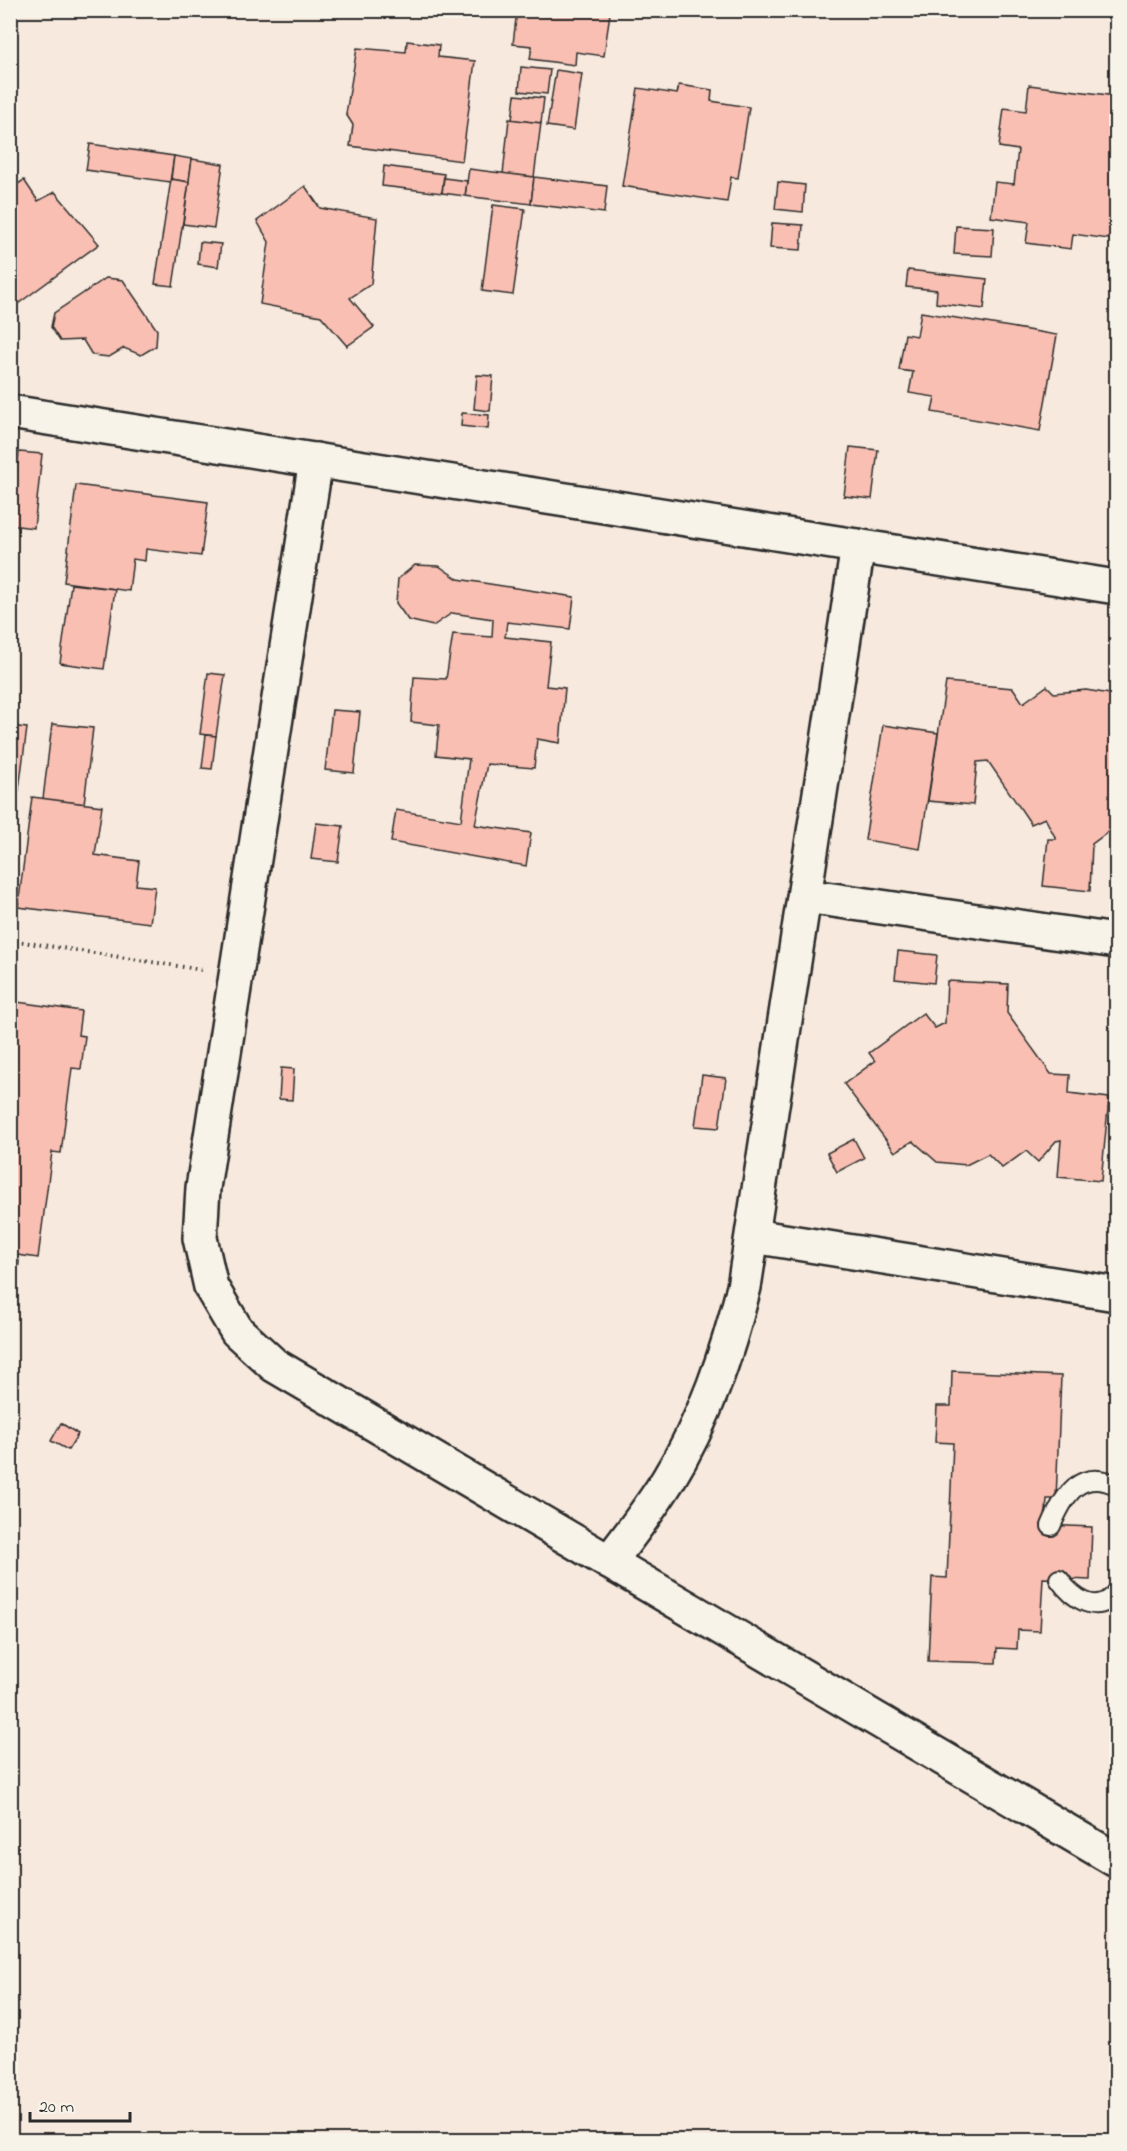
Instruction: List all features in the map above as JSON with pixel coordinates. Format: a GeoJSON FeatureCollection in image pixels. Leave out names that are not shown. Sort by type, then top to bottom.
{"type":"FeatureCollection","features":[{"type":"Feature","properties":{"kind":"street"},"geometry":{"type":"LineString","coordinates":[[10,412],[1116,586]]}},
{"type":"Feature","properties":{"kind":"street"},"geometry":{"type":"LineString","coordinates":[[316,460],[203,1188],[200,1238],[211,1287],[237,1331],[274,1365],[1116,1860]]}},
{"type":"Feature","properties":{"kind":"street"},"geometry":{"type":"LineString","coordinates":[[609,1562],[641,1521],[669,1478],[715,1386],[732,1337],[753,1236],[858,546]]}},
{"type":"Feature","properties":{"kind":"street"},"geometry":{"type":"LineString","coordinates":[[805,896],[1116,941]]}},
{"type":"Feature","properties":{"kind":"street"},"geometry":{"type":"LineString","coordinates":[[753,1236],[1116,1294]]}},
{"type":"Feature","properties":{"kind":"lane"},"geometry":{"type":"LineString","coordinates":[[1051,1526],[1068,1492],[1084,1482],[1104,1479],[1116,1485]]}},
{"type":"Feature","properties":{"kind":"lane"},"geometry":{"type":"LineString","coordinates":[[1059,1579],[1078,1600],[1095,1604],[1112,1598],[1116,1593]]}},
{"type":"Feature","properties":{"kind":"path"},"geometry":{"type":"LineString","coordinates":[[10,940],[236,975]]}},
{"type":"Feature","properties":{"kind":"building"},"geometry":{"type":"Polygon","coordinates":[[[517,10],[592,10],[610,13],[604,56],[576,52],[575,65],[530,59],[532,46],[513,44],[517,10]]]}},
{"type":"Feature","properties":{"kind":"building"},"geometry":{"type":"Polygon","coordinates":[[[407,41],[439,45],[438,57],[475,61],[462,161],[350,146],[353,125],[346,114],[357,48],[406,52],[407,41]]]}},
{"type":"Feature","properties":{"kind":"building"},"geometry":{"type":"Polygon","coordinates":[[[521,67],[550,70],[547,94],[519,91],[521,67]]]}},
{"type":"Feature","properties":{"kind":"building"},"geometry":{"type":"Polygon","coordinates":[[[556,70],[582,74],[574,130],[547,126],[556,70]]]}},
{"type":"Feature","properties":{"kind":"building"},"geometry":{"type":"Polygon","coordinates":[[[679,85],[712,90],[711,101],[749,107],[738,178],[731,177],[727,202],[622,186],[638,88],[677,94],[679,85]]]}},
{"type":"Feature","properties":{"kind":"building"},"geometry":{"type":"Polygon","coordinates":[[[1029,85],[1116,96],[1116,240],[1073,234],[1071,249],[1026,243],[1029,222],[991,217],[995,182],[1014,184],[1018,150],[999,147],[1004,108],[1026,111],[1029,85]]]}},
{"type":"Feature","properties":{"kind":"building"},"geometry":{"type":"Polygon","coordinates":[[[515,95],[544,98],[541,123],[512,120],[515,95]]]}},
{"type":"Feature","properties":{"kind":"building"},"geometry":{"type":"Polygon","coordinates":[[[509,119],[541,123],[534,177],[503,174],[509,119]]]}},
{"type":"Feature","properties":{"kind":"building"},"geometry":{"type":"Polygon","coordinates":[[[90,144],[174,156],[170,182],[86,170],[90,144]]]}},
{"type":"Feature","properties":{"kind":"building"},"geometry":{"type":"Polygon","coordinates":[[[174,156],[192,159],[189,182],[171,179],[174,156]]]}},
{"type":"Feature","properties":{"kind":"building"},"geometry":{"type":"Polygon","coordinates":[[[192,159],[223,164],[214,228],[183,224],[192,159]]]}},
{"type":"Feature","properties":{"kind":"building"},"geometry":{"type":"Polygon","coordinates":[[[384,166],[444,174],[442,193],[382,186],[384,166]]]}},
{"type":"Feature","properties":{"kind":"building"},"geometry":{"type":"Polygon","coordinates":[[[469,169],[534,177],[531,204],[465,196],[469,169]]]}},
{"type":"Feature","properties":{"kind":"building"},"geometry":{"type":"Polygon","coordinates":[[[534,177],[607,186],[604,213],[531,204],[534,177]]]}},
{"type":"Feature","properties":{"kind":"building"},"geometry":{"type":"Polygon","coordinates":[[[444,178],[467,181],[465,196],[442,193],[444,178]]]}},
{"type":"Feature","properties":{"kind":"building"},"geometry":{"type":"Polygon","coordinates":[[[171,179],[189,182],[173,286],[155,284],[171,179]]]}},
{"type":"Feature","properties":{"kind":"building"},"geometry":{"type":"Polygon","coordinates":[[[24,180],[38,201],[55,192],[99,244],[15,306],[10,305],[10,189],[24,180]]]}},
{"type":"Feature","properties":{"kind":"building"},"geometry":{"type":"Polygon","coordinates":[[[778,182],[805,185],[803,212],[775,209],[778,182]]]}},
{"type":"Feature","properties":{"kind":"building"},"geometry":{"type":"Polygon","coordinates":[[[305,186],[320,208],[377,218],[371,284],[350,298],[374,327],[347,346],[321,316],[260,304],[269,242],[257,221],[305,186]]]}},
{"type":"Feature","properties":{"kind":"building"},"geometry":{"type":"Polygon","coordinates":[[[493,205],[525,209],[513,295],[482,291],[493,205]]]}},
{"type":"Feature","properties":{"kind":"building"},"geometry":{"type":"Polygon","coordinates":[[[772,223],[803,225],[801,250],[770,248],[772,223]]]}},
{"type":"Feature","properties":{"kind":"building"},"geometry":{"type":"Polygon","coordinates":[[[956,226],[994,228],[992,256],[954,254],[956,226]]]}},
{"type":"Feature","properties":{"kind":"building"},"geometry":{"type":"Polygon","coordinates":[[[200,242],[221,244],[218,267],[198,264],[200,242]]]}},
{"type":"Feature","properties":{"kind":"building"},"geometry":{"type":"Polygon","coordinates":[[[908,270],[987,279],[984,309],[936,303],[937,290],[906,287],[908,270]]]}},
{"type":"Feature","properties":{"kind":"building"},"geometry":{"type":"Polygon","coordinates":[[[106,278],[123,280],[157,330],[156,346],[141,355],[124,348],[109,357],[92,355],[83,340],[60,341],[51,327],[54,313],[106,278]]]}},
{"type":"Feature","properties":{"kind":"building"},"geometry":{"type":"Polygon","coordinates":[[[921,312],[1057,335],[1040,431],[932,412],[935,397],[909,393],[913,372],[899,370],[905,334],[917,336],[921,312]]]}},
{"type":"Feature","properties":{"kind":"building"},"geometry":{"type":"Polygon","coordinates":[[[477,375],[493,376],[490,411],[474,409],[477,375]]]}},
{"type":"Feature","properties":{"kind":"building"},"geometry":{"type":"Polygon","coordinates":[[[462,413],[489,415],[488,429],[461,426],[462,413]]]}},
{"type":"Feature","properties":{"kind":"building"},"geometry":{"type":"Polygon","coordinates":[[[850,447],[878,450],[872,499],[844,496],[850,447]]]}},
{"type":"Feature","properties":{"kind":"building"},"geometry":{"type":"Polygon","coordinates":[[[19,452],[42,454],[34,528],[10,525],[19,452]]]}},
{"type":"Feature","properties":{"kind":"building"},"geometry":{"type":"Polygon","coordinates":[[[76,485],[208,502],[201,556],[146,549],[145,561],[133,559],[129,591],[64,582],[76,485]]]}},
{"type":"Feature","properties":{"kind":"building"},"geometry":{"type":"Polygon","coordinates":[[[415,565],[439,566],[458,579],[574,597],[570,629],[507,622],[505,637],[551,642],[546,686],[565,688],[560,743],[537,739],[534,768],[487,764],[475,825],[531,833],[526,866],[391,842],[396,810],[461,821],[469,759],[436,755],[439,725],[411,722],[414,677],[446,679],[453,634],[492,637],[493,619],[452,613],[433,626],[408,620],[396,603],[398,579],[415,565]]]}},
{"type":"Feature","properties":{"kind":"building"},"geometry":{"type":"Polygon","coordinates":[[[71,584],[115,589],[104,669],[60,663],[71,584]]]}},
{"type":"Feature","properties":{"kind":"building"},"geometry":{"type":"Polygon","coordinates":[[[208,673],[225,675],[216,736],[200,734],[208,673]]]}},
{"type":"Feature","properties":{"kind":"building"},"geometry":{"type":"Polygon","coordinates":[[[946,682],[1013,688],[1023,703],[1047,686],[1054,693],[1086,690],[1110,694],[1116,698],[1116,826],[1092,844],[1090,891],[1043,886],[1048,839],[1056,839],[1045,818],[1031,824],[988,761],[977,762],[973,805],[928,801],[946,682]]]}},
{"type":"Feature","properties":{"kind":"building"},"geometry":{"type":"Polygon","coordinates":[[[332,710],[360,712],[354,773],[325,770],[332,710]]]}},
{"type":"Feature","properties":{"kind":"building"},"geometry":{"type":"Polygon","coordinates":[[[52,724],[93,728],[84,804],[43,799],[52,724]]]}},
{"type":"Feature","properties":{"kind":"building"},"geometry":{"type":"Polygon","coordinates":[[[883,725],[938,733],[920,849],[865,840],[883,725]]]}},
{"type":"Feature","properties":{"kind":"building"},"geometry":{"type":"Polygon","coordinates":[[[10,726],[27,728],[13,835],[10,835],[10,726]]]}},
{"type":"Feature","properties":{"kind":"building"},"geometry":{"type":"Polygon","coordinates":[[[206,735],[216,736],[212,769],[202,768],[206,735]]]}},
{"type":"Feature","properties":{"kind":"building"},"geometry":{"type":"Polygon","coordinates":[[[32,797],[102,806],[95,855],[139,861],[136,885],[155,887],[150,923],[18,907],[32,797]]]}},
{"type":"Feature","properties":{"kind":"building"},"geometry":{"type":"Polygon","coordinates":[[[316,823],[343,826],[338,862],[311,859],[316,823]]]}},
{"type":"Feature","properties":{"kind":"building"},"geometry":{"type":"Polygon","coordinates":[[[898,951],[937,955],[934,983],[895,979],[898,951]]]}},
{"type":"Feature","properties":{"kind":"building"},"geometry":{"type":"Polygon","coordinates":[[[947,981],[1008,984],[1007,1013],[1051,1074],[1070,1075],[1069,1093],[1109,1098],[1101,1181],[1058,1177],[1061,1140],[1056,1141],[1038,1162],[1026,1151],[1002,1168],[988,1154],[966,1165],[937,1162],[913,1141],[895,1152],[844,1084],[875,1061],[869,1053],[923,1013],[935,1028],[945,1023],[947,981]]]}},
{"type":"Feature","properties":{"kind":"building"},"geometry":{"type":"Polygon","coordinates":[[[10,1001],[81,1011],[78,1035],[85,1036],[81,1069],[72,1068],[61,1153],[52,1152],[38,1258],[10,1254],[10,1001]]]}},
{"type":"Feature","properties":{"kind":"building"},"geometry":{"type":"Polygon","coordinates":[[[281,1068],[294,1069],[292,1100],[279,1099],[281,1068]]]}},
{"type":"Feature","properties":{"kind":"building"},"geometry":{"type":"Polygon","coordinates":[[[702,1075],[726,1078],[719,1128],[695,1126],[702,1075]]]}},
{"type":"Feature","properties":{"kind":"building"},"geometry":{"type":"Polygon","coordinates":[[[854,1139],[864,1158],[837,1172],[827,1153],[854,1139]]]}},
{"type":"Feature","properties":{"kind":"building"},"geometry":{"type":"Polygon","coordinates":[[[10,1260],[19,1261],[17,1283],[10,1283],[10,1260]]]}},
{"type":"Feature","properties":{"kind":"building"},"geometry":{"type":"Polygon","coordinates":[[[952,1371],[1061,1376],[1056,1499],[1047,1499],[1045,1525],[1092,1527],[1090,1580],[1043,1578],[1040,1631],[1018,1630],[1017,1649],[997,1648],[996,1663],[928,1661],[932,1577],[947,1578],[953,1443],[935,1442],[937,1406],[951,1406],[952,1371]]]}},
{"type":"Feature","properties":{"kind":"building"},"geometry":{"type":"Polygon","coordinates":[[[61,1423],[78,1434],[68,1450],[51,1441],[61,1423]]]}}]}
